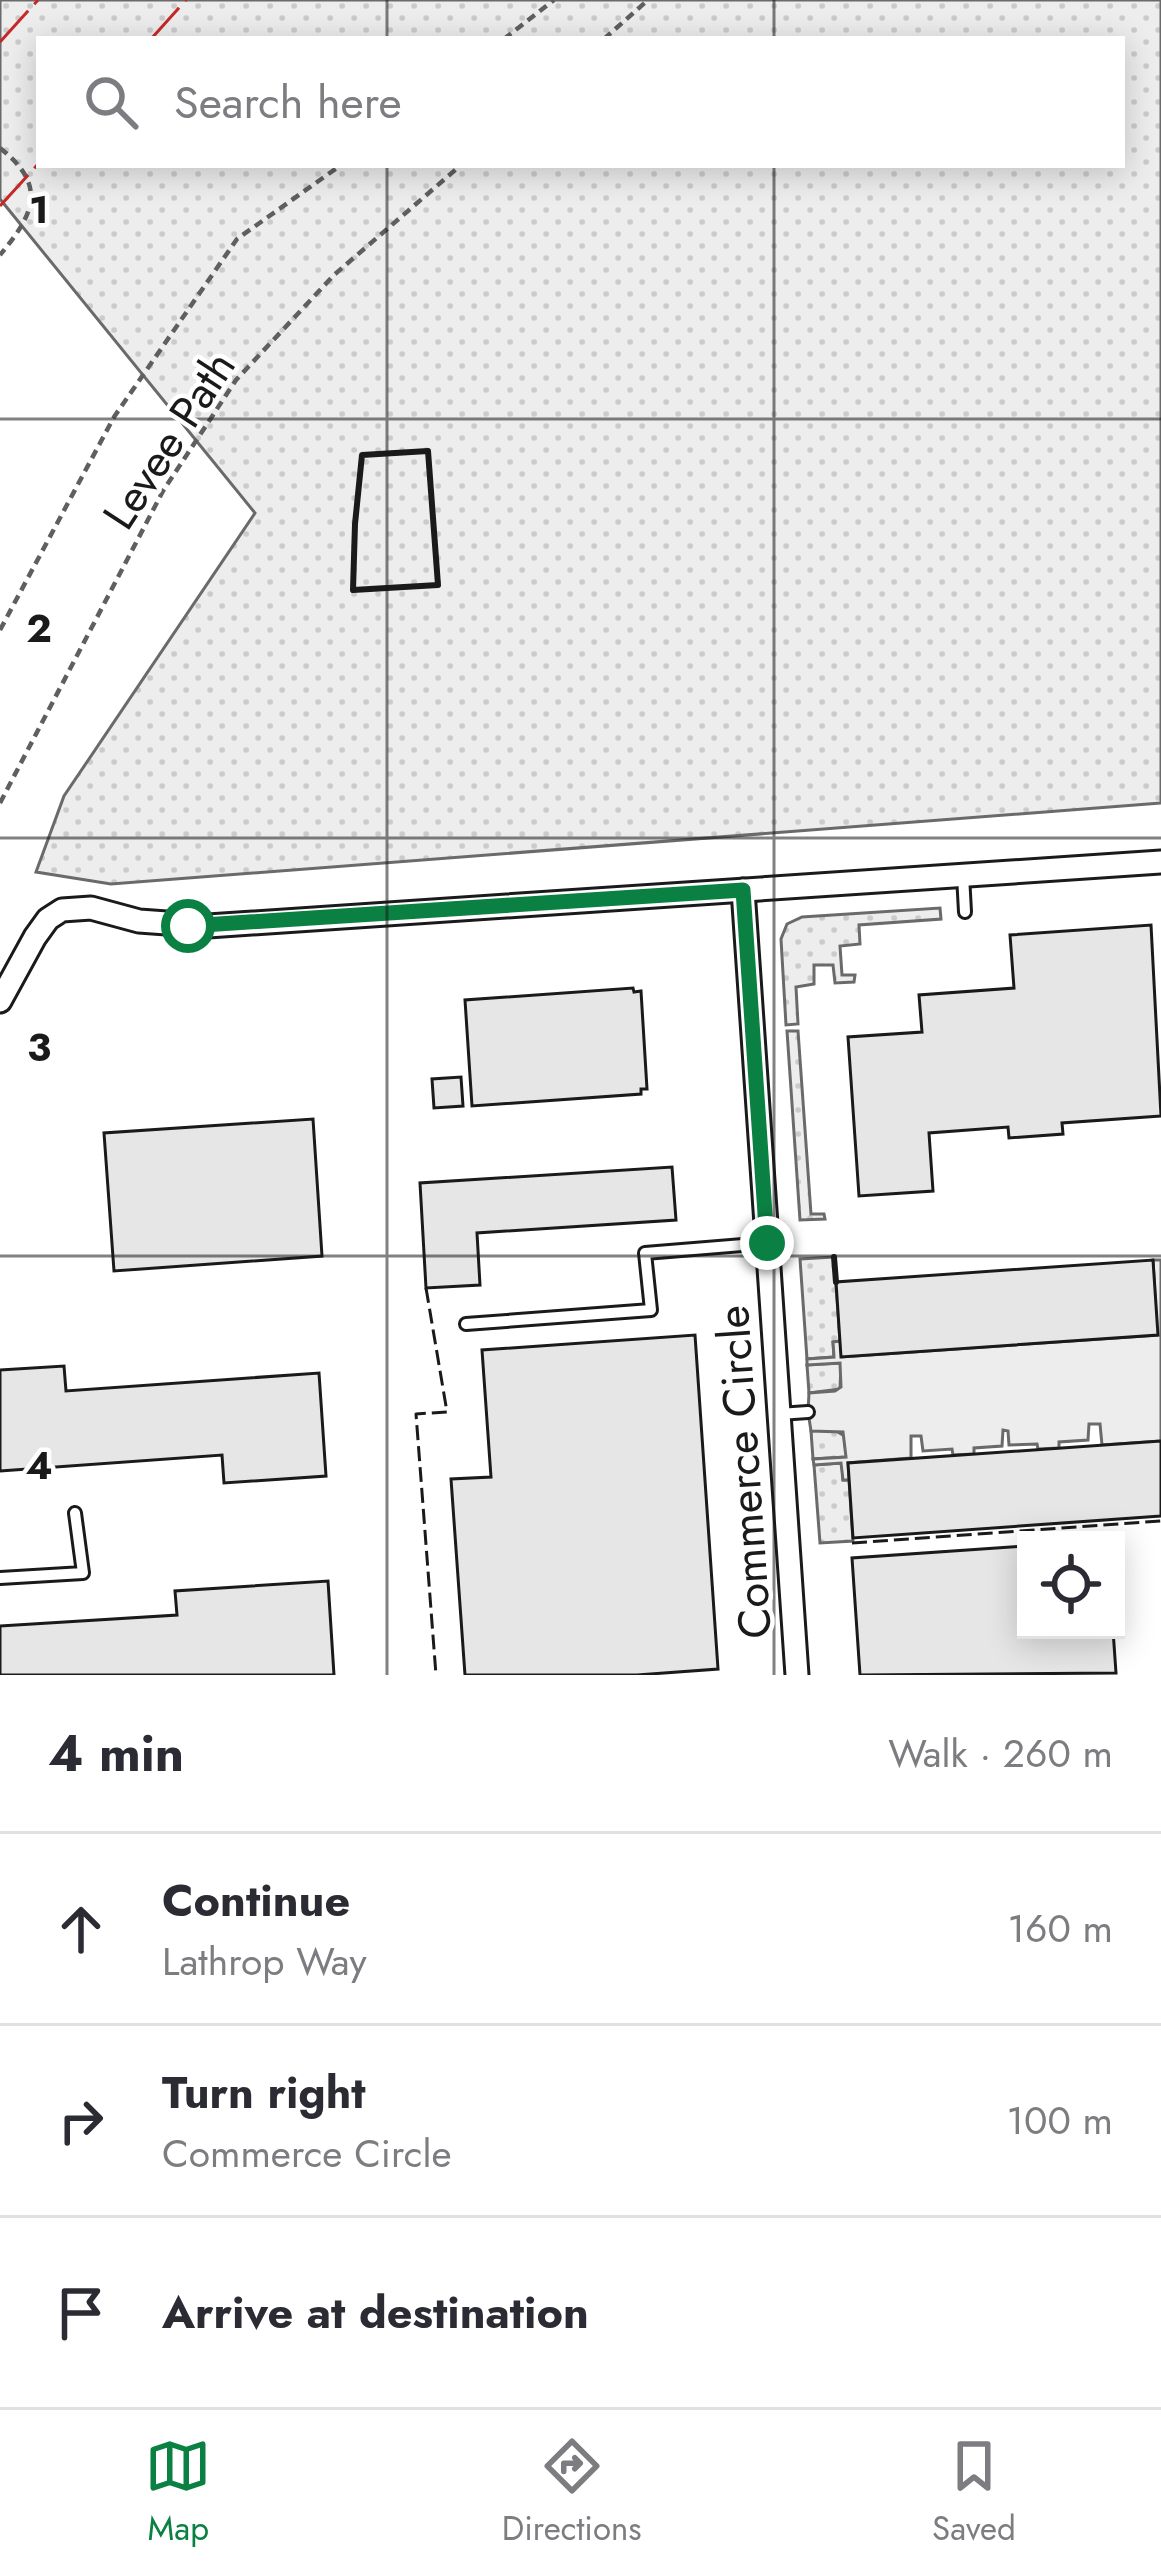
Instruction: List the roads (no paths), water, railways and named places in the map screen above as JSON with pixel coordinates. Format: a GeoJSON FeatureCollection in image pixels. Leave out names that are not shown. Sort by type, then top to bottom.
{"type":"FeatureCollection","features":[{"type":"Feature","properties":{"kind":"street"},"geometry":{"type":"LineString","coordinates":[[0,1001],[48,919],[76,907],[139,921],[208,926],[1161,862]]}},
{"type":"Feature","properties":{"kind":"street","name":"Commerce Circle"},"geometry":{"type":"LineString","coordinates":[[743,890],[796,1675]]}},
{"type":"Feature","properties":{"kind":"lane"},"geometry":{"type":"LineString","coordinates":[[963,875],[965,912]]}},
{"type":"Feature","properties":{"kind":"lane"},"geometry":{"type":"LineString","coordinates":[[466,1324],[651,1310],[645,1253],[767,1243]]}},
{"type":"Feature","properties":{"kind":"lane"},"geometry":{"type":"LineString","coordinates":[[779,1414],[808,1412]]}},
{"type":"Feature","properties":{"kind":"lane"},"geometry":{"type":"LineString","coordinates":[[0,1578],[83,1573],[75,1513]]}}]}
